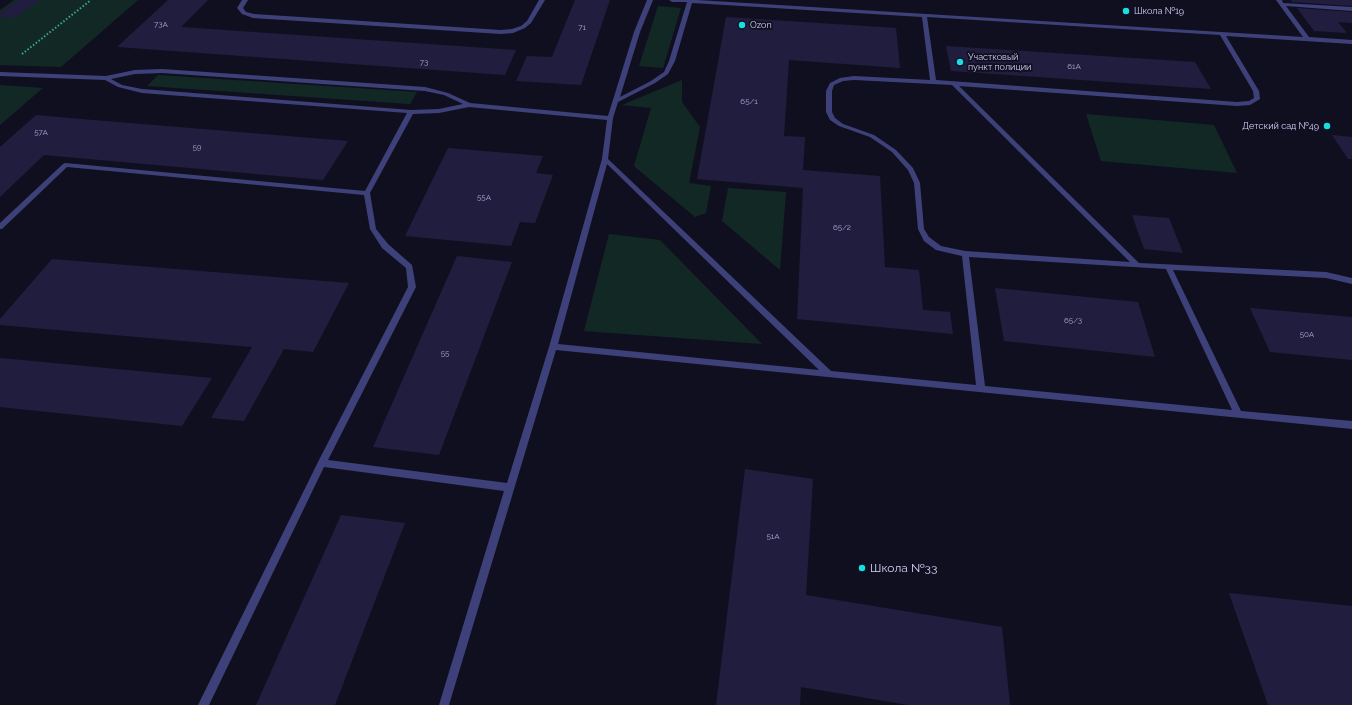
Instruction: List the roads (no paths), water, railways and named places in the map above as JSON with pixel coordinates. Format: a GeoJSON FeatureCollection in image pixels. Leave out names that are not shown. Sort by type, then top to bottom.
{"type":"FeatureCollection","features":[{"type":"Feature","properties":{"kind":"lane"},"geometry":{"type":"LineString","coordinates":[[245,0],[240,8],[244,13],[253,16],[501,32],[523,28],[529,22],[542,0]]}},
{"type":"Feature","properties":{"kind":"lane"},"geometry":{"type":"LineString","coordinates":[[444,705],[553,347],[605,159],[610,118],[614,102],[637,32],[650,0]]}},
{"type":"Feature","properties":{"kind":"lane"},"geometry":{"type":"LineString","coordinates":[[672,0],[1352,42]]}},
{"type":"Feature","properties":{"kind":"lane"},"geometry":{"type":"LineString","coordinates":[[614,102],[653,82],[666,73],[672,60],[690,1]]}},
{"type":"Feature","properties":{"kind":"lane"},"geometry":{"type":"LineString","coordinates":[[1280,2],[1352,9]]}},
{"type":"Feature","properties":{"kind":"lane"},"geometry":{"type":"LineString","coordinates":[[1280,2],[1307,39]]}},
{"type":"Feature","properties":{"kind":"lane"},"geometry":{"type":"LineString","coordinates":[[924,16],[933,82]]}},
{"type":"Feature","properties":{"kind":"lane"},"geometry":{"type":"LineString","coordinates":[[1222,34],[1256,91],[1257,99],[1250,103],[1237,104],[933,82],[854,78],[842,79],[832,84],[829,91],[829,112],[832,119],[841,125],[872,136],[894,151],[911,169],[917,184],[921,228],[926,239],[939,248],[965,254],[1326,275],[1352,281]]}},
{"type":"Feature","properties":{"kind":"lane"},"geometry":{"type":"LineString","coordinates":[[0,74],[106,78],[135,72],[162,71],[417,88],[446,94],[469,105]]}},
{"type":"Feature","properties":{"kind":"lane"},"geometry":{"type":"LineString","coordinates":[[106,78],[120,86],[142,90],[412,112],[439,111],[469,105],[610,118]]}},
{"type":"Feature","properties":{"kind":"lane"},"geometry":{"type":"LineString","coordinates":[[954,84],[1136,264]]}},
{"type":"Feature","properties":{"kind":"lane"},"geometry":{"type":"LineString","coordinates":[[202,705],[322,463],[412,287],[409,267],[385,246],[373,228],[367,193],[412,112]]}},
{"type":"Feature","properties":{"kind":"lane"},"geometry":{"type":"LineString","coordinates":[[605,159],[829,374]]}},
{"type":"Feature","properties":{"kind":"lane"},"geometry":{"type":"LineString","coordinates":[[0,227],[65,165],[367,193]]}},
{"type":"Feature","properties":{"kind":"lane"},"geometry":{"type":"LineString","coordinates":[[965,254],[981,389]]}},
{"type":"Feature","properties":{"kind":"lane"},"geometry":{"type":"LineString","coordinates":[[1168,267],[1238,414]]}},
{"type":"Feature","properties":{"kind":"lane"},"geometry":{"type":"LineString","coordinates":[[553,347],[1352,425]]}},
{"type":"Feature","properties":{"kind":"lane"},"geometry":{"type":"LineString","coordinates":[[322,463],[510,488]]}},
{"type":"Feature","properties":{"kind":"place","name":"Школа №19"},"geometry":{"type":"Point","coordinates":[1126,11]}},
{"type":"Feature","properties":{"kind":"place","name":"Ozon"},"geometry":{"type":"Point","coordinates":[742,25]}},
{"type":"Feature","properties":{"kind":"place","name":"Участковый пункт полиции"},"geometry":{"type":"Point","coordinates":[960,62]}},
{"type":"Feature","properties":{"kind":"place","name":"Детский сад №49"},"geometry":{"type":"Point","coordinates":[1327,126]}},
{"type":"Feature","properties":{"kind":"place","name":"Школа №33"},"geometry":{"type":"Point","coordinates":[862,568]}}]}
